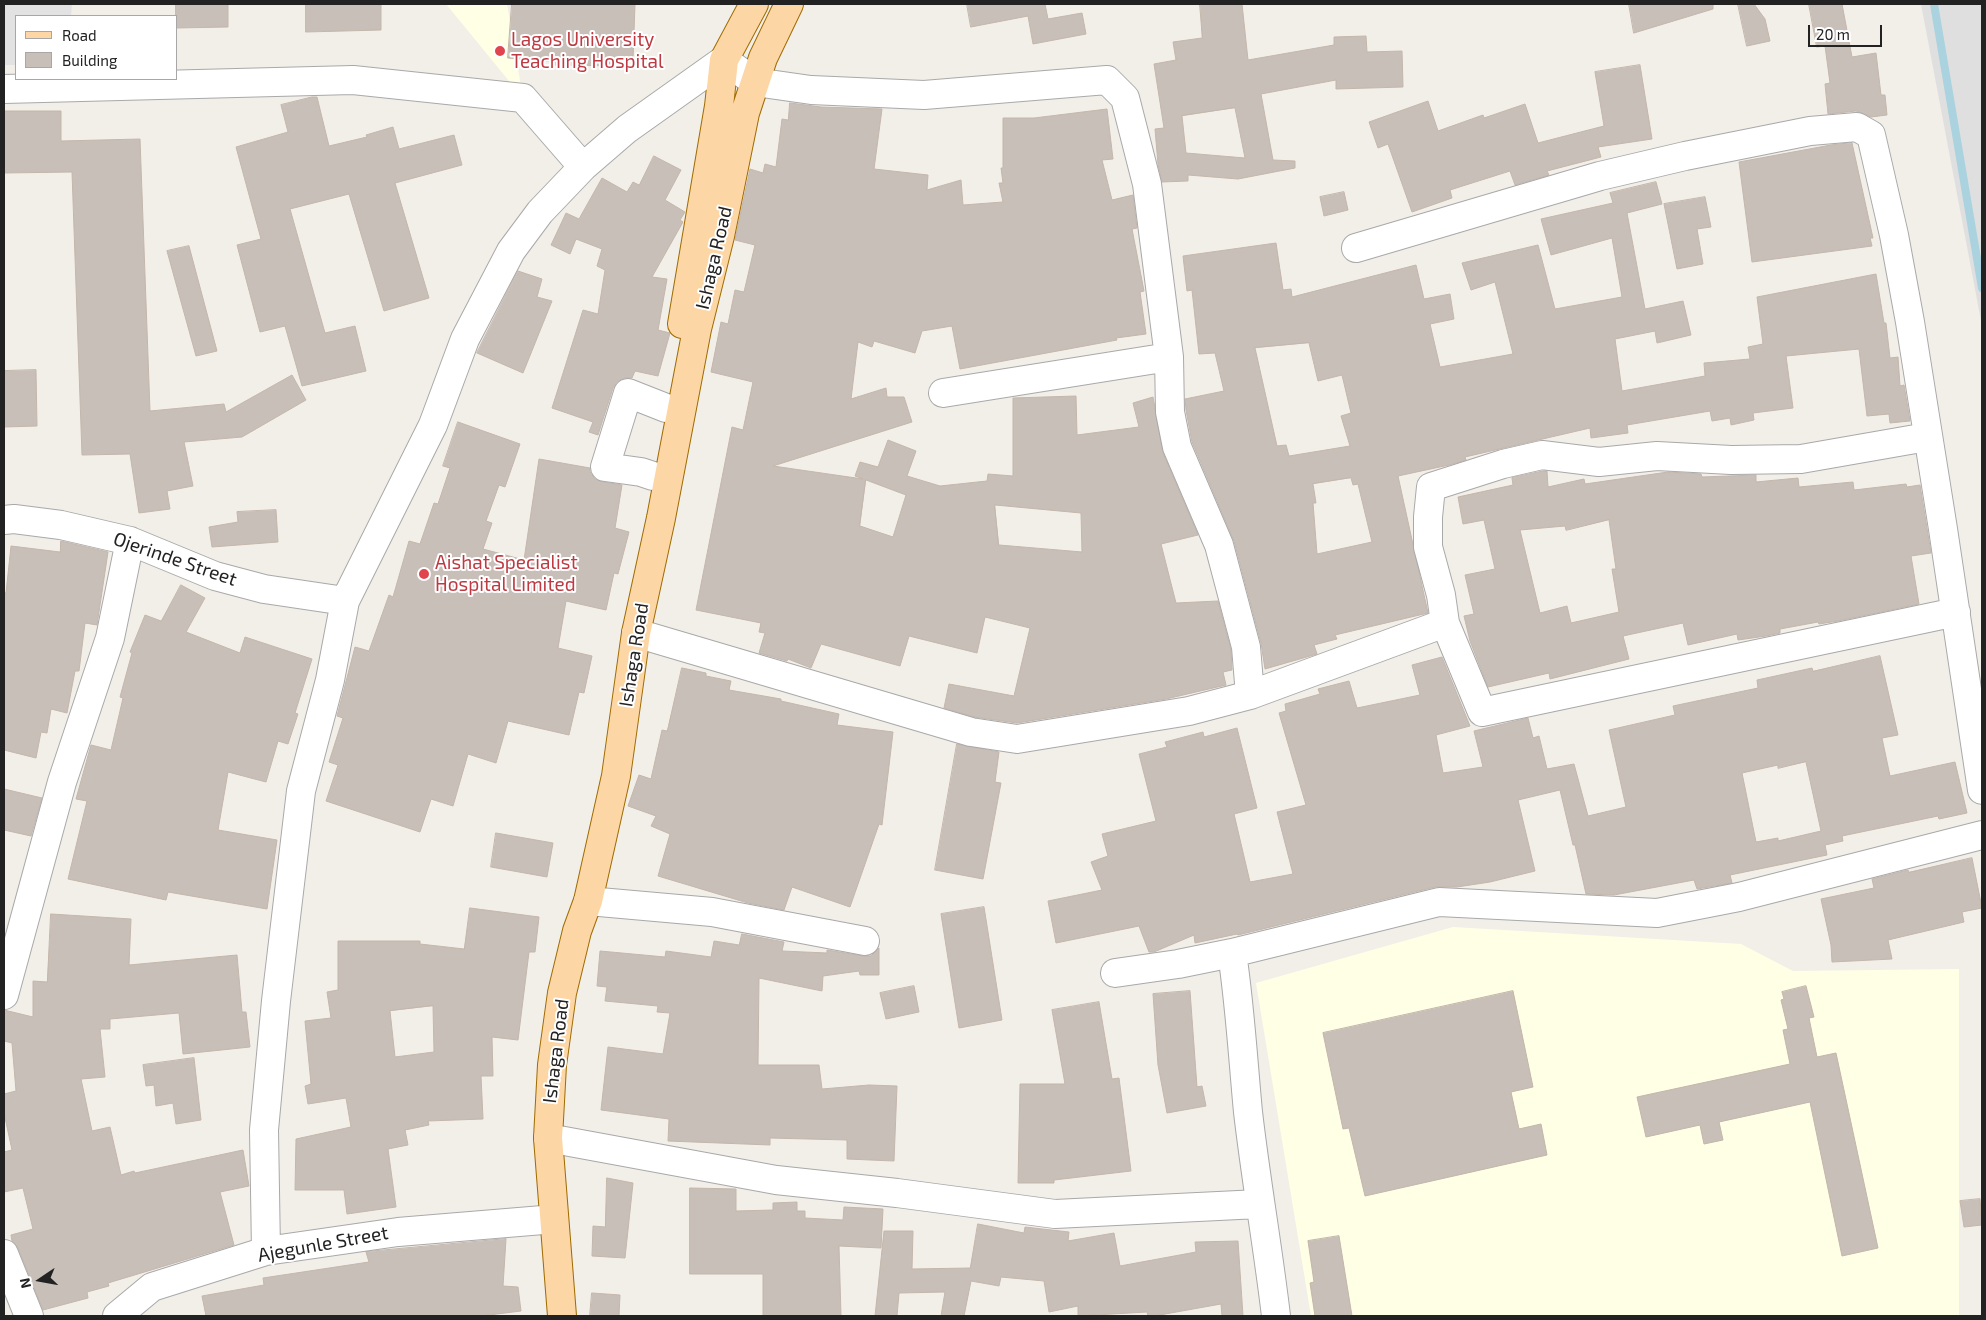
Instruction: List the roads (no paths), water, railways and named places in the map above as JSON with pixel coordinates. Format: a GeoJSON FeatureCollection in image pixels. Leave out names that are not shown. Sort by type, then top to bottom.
{"type":"FeatureCollection","features":[{"type":"Feature","properties":{"kind":"main road","name":"Ishaga Road"},"geometry":{"type":"LineString","coordinates":[[550,1316],[538,1123],[538,1078],[545,1029],[554,978],[589,830],[618,676],[641,528],[680,340],[719,106],[724,60],[754,4]]}},
{"type":"Feature","properties":{"kind":"main road","name":"Ishaga Road"},"geometry":{"type":"LineString","coordinates":[[562,1316],[548,1138],[552,1065],[562,993],[588,901],[616,776],[636,633],[662,518],[697,329],[720,236],[745,113],[763,58],[789,4]]}},
{"type":"Feature","properties":{"kind":"street"},"geometry":{"type":"LineString","coordinates":[[266,1251],[264,1130],[276,1000],[301,791],[330,680],[346,602],[433,426],[465,339],[511,252],[540,212],[583,166],[627,129],[724,60],[755,82],[811,90],[924,94],[1107,80],[1125,98],[1147,184],[1169,357],[1170,412],[1177,447],[1219,545],[1246,647],[1250,695]]}},
{"type":"Feature","properties":{"kind":"street"},"geometry":{"type":"LineString","coordinates":[[4,89],[354,80],[523,98],[583,166]]}},
{"type":"Feature","properties":{"kind":"street"},"geometry":{"type":"LineString","coordinates":[[1356,248],[1600,176],[1685,156],[1810,131],[1857,126],[1870,134],[1875,146],[1894,234],[1956,612],[1982,790]]}},
{"type":"Feature","properties":{"kind":"street"},"geometry":{"type":"LineString","coordinates":[[943,393],[1169,357]]}},
{"type":"Feature","properties":{"kind":"street"},"geometry":{"type":"LineString","coordinates":[[653,476],[641,472],[606,468],[628,393],[666,408]]}},
{"type":"Feature","properties":{"kind":"street"},"geometry":{"type":"LineString","coordinates":[[1927,437],[1801,459],[1731,460],[1657,456],[1599,462],[1542,456],[1503,464],[1432,487],[1428,517],[1428,547],[1441,595],[1445,624],[1482,712],[1956,612]]}},
{"type":"Feature","properties":{"kind":"street","name":"Ojerinde Street"},"geometry":{"type":"LineString","coordinates":[[4,520],[14,519],[61,525],[130,541],[215,576],[264,588],[346,602]]}},
{"type":"Feature","properties":{"kind":"street"},"geometry":{"type":"LineString","coordinates":[[4,995],[62,782],[110,638],[130,541]]}},
{"type":"Feature","properties":{"kind":"street"},"geometry":{"type":"LineString","coordinates":[[636,633],[971,732],[1017,739],[1189,711],[1250,695],[1445,624]]}},
{"type":"Feature","properties":{"kind":"street"},"geometry":{"type":"LineString","coordinates":[[1115,973],[1178,964],[1232,953],[1439,902],[1657,913],[1739,897],[1982,835]]}},
{"type":"Feature","properties":{"kind":"street"},"geometry":{"type":"LineString","coordinates":[[588,901],[712,912],[865,941]]}},
{"type":"Feature","properties":{"kind":"street"},"geometry":{"type":"LineString","coordinates":[[1232,953],[1239,998],[1248,1110],[1259,1204],[1276,1316]]}},
{"type":"Feature","properties":{"kind":"street"},"geometry":{"type":"LineString","coordinates":[[548,1138],[776,1180],[897,1193],[1055,1214],[1259,1204]]}},
{"type":"Feature","properties":{"kind":"street","name":"Ajegunle Street"},"geometry":{"type":"LineString","coordinates":[[117,1316],[152,1287],[266,1251],[398,1232],[543,1220]]}},
{"type":"Feature","properties":{"kind":"street"},"geometry":{"type":"LineString","coordinates":[[5,1261],[28,1316]]}},
{"type":"Feature","properties":{"kind":"waterway"},"geometry":{"type":"LineString","coordinates":[[1934,4],[1982,288]]}},
{"type":"Feature","properties":{"kind":"place","name":"Lagos University Teaching Hospital"},"geometry":{"type":"Point","coordinates":[500,51]}},
{"type":"Feature","properties":{"kind":"place","name":"Aishat Specialist Hospital Limited"},"geometry":{"type":"Point","coordinates":[424,574]}}]}
